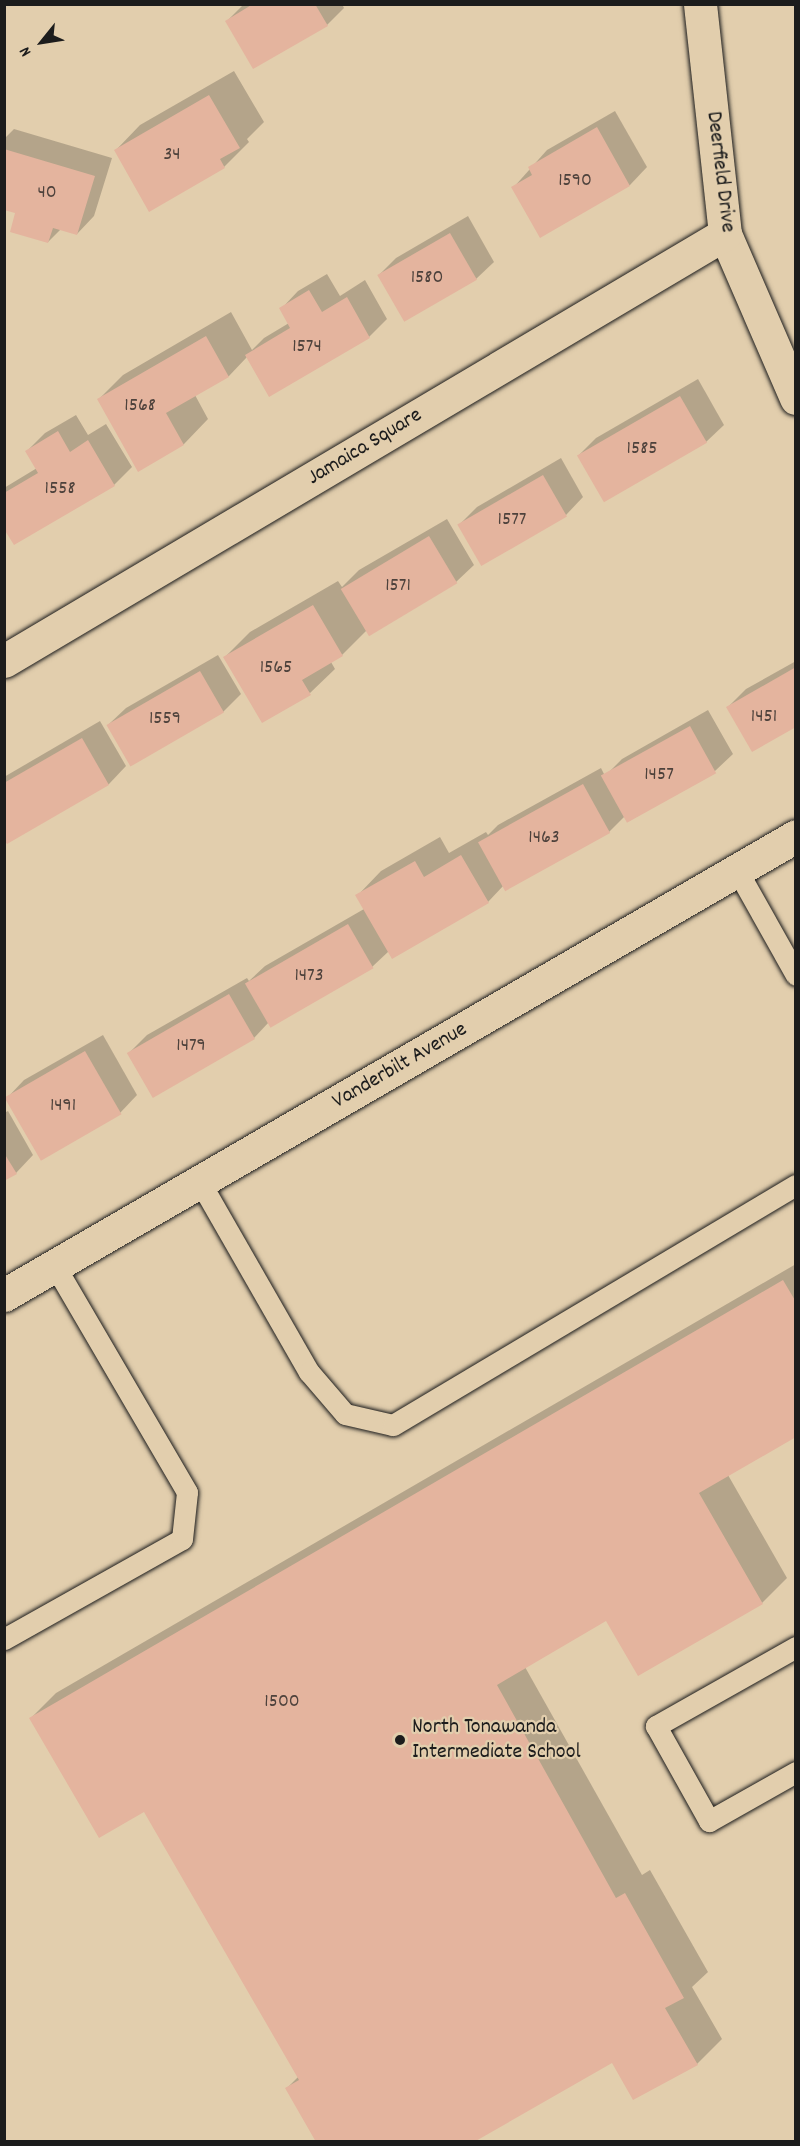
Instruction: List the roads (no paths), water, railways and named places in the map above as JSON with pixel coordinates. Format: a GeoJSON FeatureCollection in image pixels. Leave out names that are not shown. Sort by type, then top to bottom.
{"type":"FeatureCollection","features":[{"type":"Feature","properties":{"kind":"street","name":"Deerfield Drive"},"geometry":{"type":"LineString","coordinates":[[700,4],[725,234],[795,398]]}},
{"type":"Feature","properties":{"kind":"street","name":"Jamaica Square"},"geometry":{"type":"LineString","coordinates":[[4,661],[725,234]]}},
{"type":"Feature","properties":{"kind":"street","name":"Vanderbilt Avenue"},"geometry":{"type":"LineString","coordinates":[[4,1295],[795,836]]}},
{"type":"Feature","properties":{"kind":"lane"},"geometry":{"type":"LineString","coordinates":[[737,870],[795,975]]}},
{"type":"Feature","properties":{"kind":"lane"},"geometry":{"type":"LineString","coordinates":[[200,1182],[309,1372],[345,1414],[393,1425],[795,1185]]}},
{"type":"Feature","properties":{"kind":"lane"},"geometry":{"type":"LineString","coordinates":[[4,1639],[182,1539],[187,1492],[55,1266]]}},
{"type":"Feature","properties":{"kind":"lane"},"geometry":{"type":"LineString","coordinates":[[795,1647],[656,1726],[709,1821],[795,1772]]}},
{"type":"Feature","properties":{"kind":"place","name":"North Tonawanda Intermediate School"},"geometry":{"type":"Point","coordinates":[400,1740]}}]}
